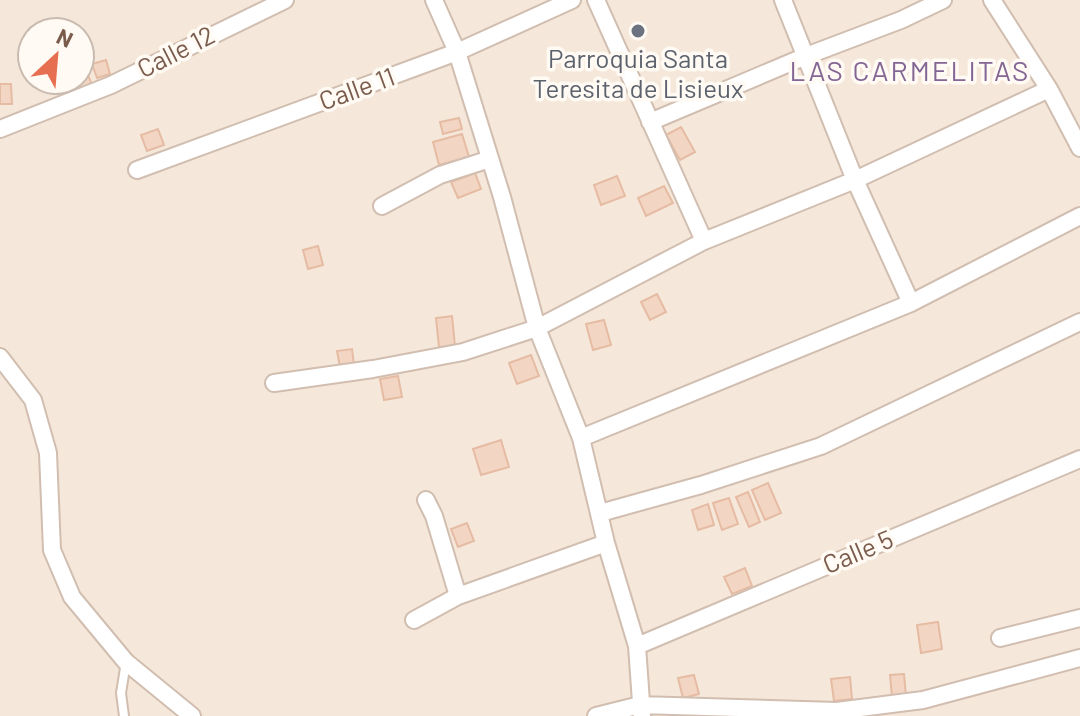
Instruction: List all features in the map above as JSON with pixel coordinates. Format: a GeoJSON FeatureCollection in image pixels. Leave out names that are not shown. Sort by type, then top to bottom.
{"type":"FeatureCollection","features":[{"type":"Feature","properties":{"kind":"street","name":"Calle 12"},"geometry":{"type":"LineString","coordinates":[[0,129],[111,85],[285,0]]}},
{"type":"Feature","properties":{"kind":"street"},"geometry":{"type":"LineString","coordinates":[[434,0],[457,52],[537,328],[581,438],[606,543],[637,646],[641,711]]}},
{"type":"Feature","properties":{"kind":"street","name":"Calle 11"},"geometry":{"type":"LineString","coordinates":[[137,170],[457,52],[572,0]]}},
{"type":"Feature","properties":{"kind":"street"},"geometry":{"type":"LineString","coordinates":[[596,0],[704,241]]}},
{"type":"Feature","properties":{"kind":"street"},"geometry":{"type":"LineString","coordinates":[[783,0],[855,180],[911,303]]}},
{"type":"Feature","properties":{"kind":"street"},"geometry":{"type":"LineString","coordinates":[[650,122],[943,0]]}},
{"type":"Feature","properties":{"kind":"street"},"geometry":{"type":"LineString","coordinates":[[992,0],[1049,89],[1080,148]]}},
{"type":"Feature","properties":{"kind":"street"},"geometry":{"type":"LineString","coordinates":[[274,383],[463,352],[537,328],[704,241],[855,180],[1049,89]]}},
{"type":"Feature","properties":{"kind":"street"},"geometry":{"type":"LineString","coordinates":[[382,206],[440,175],[490,159]]}},
{"type":"Feature","properties":{"kind":"street"},"geometry":{"type":"LineString","coordinates":[[581,438],[911,303],[1080,216]]}},
{"type":"Feature","properties":{"kind":"street"},"geometry":{"type":"LineString","coordinates":[[600,513],[701,485],[821,446],[1080,322]]}},
{"type":"Feature","properties":{"kind":"street"},"geometry":{"type":"LineString","coordinates":[[0,357],[33,400],[48,453],[52,550],[72,597],[126,662],[192,716]]}},
{"type":"Feature","properties":{"kind":"street","name":"Calle 5"},"geometry":{"type":"LineString","coordinates":[[637,646],[1080,459]]}},
{"type":"Feature","properties":{"kind":"street"},"geometry":{"type":"LineString","coordinates":[[426,500],[434,516],[458,596]]}},
{"type":"Feature","properties":{"kind":"street"},"geometry":{"type":"LineString","coordinates":[[414,620],[458,596],[606,543]]}},
{"type":"Feature","properties":{"kind":"street"},"geometry":{"type":"LineString","coordinates":[[1000,638],[1080,618]]}},
{"type":"Feature","properties":{"kind":"street"},"geometry":{"type":"LineString","coordinates":[[596,716],[641,711],[837,711],[923,700],[1080,658]]}},
{"type":"Feature","properties":{"kind":"lane"},"geometry":{"type":"LineString","coordinates":[[124,716],[121,693],[126,662]]}},
{"type":"Feature","properties":{"kind":"shaded area"},"geometry":{"type":"Polygon","coordinates":[[[0,0],[1080,0],[1080,716],[0,716],[0,0]]]}},
{"type":"Feature","properties":{"kind":"building"},"geometry":{"type":"Polygon","coordinates":[[[106,60],[110,74],[97,78],[96,63],[106,60]]]}},
{"type":"Feature","properties":{"kind":"building"},"geometry":{"type":"Polygon","coordinates":[[[0,84],[11,84],[12,104],[0,104],[0,84]]]}},
{"type":"Feature","properties":{"kind":"building"},"geometry":{"type":"Polygon","coordinates":[[[459,118],[462,129],[443,134],[440,122],[459,118]]]}},
{"type":"Feature","properties":{"kind":"building"},"geometry":{"type":"Polygon","coordinates":[[[681,127],[695,152],[680,160],[666,135],[681,127]]]}},
{"type":"Feature","properties":{"kind":"building"},"geometry":{"type":"Polygon","coordinates":[[[158,129],[164,145],[147,151],[141,135],[158,129]]]}},
{"type":"Feature","properties":{"kind":"building"},"geometry":{"type":"Polygon","coordinates":[[[462,134],[469,157],[439,165],[433,142],[462,134]]]}},
{"type":"Feature","properties":{"kind":"building"},"geometry":{"type":"Polygon","coordinates":[[[475,173],[481,189],[458,198],[451,182],[475,173]]]}},
{"type":"Feature","properties":{"kind":"building"},"geometry":{"type":"Polygon","coordinates":[[[617,176],[625,196],[601,205],[594,185],[617,176]]]}},
{"type":"Feature","properties":{"kind":"building"},"geometry":{"type":"Polygon","coordinates":[[[664,186],[673,203],[646,216],[638,198],[664,186]]]}},
{"type":"Feature","properties":{"kind":"building"},"geometry":{"type":"Polygon","coordinates":[[[318,246],[323,265],[308,269],[303,250],[318,246]]]}},
{"type":"Feature","properties":{"kind":"building"},"geometry":{"type":"Polygon","coordinates":[[[657,294],[666,312],[650,320],[641,302],[657,294]]]}},
{"type":"Feature","properties":{"kind":"building"},"geometry":{"type":"Polygon","coordinates":[[[452,316],[455,346],[439,347],[436,318],[452,316]]]}},
{"type":"Feature","properties":{"kind":"building"},"geometry":{"type":"Polygon","coordinates":[[[604,320],[611,345],[593,350],[586,324],[604,320]]]}},
{"type":"Feature","properties":{"kind":"building"},"geometry":{"type":"Polygon","coordinates":[[[352,349],[354,365],[340,367],[337,351],[352,349]]]}},
{"type":"Feature","properties":{"kind":"building"},"geometry":{"type":"Polygon","coordinates":[[[531,355],[539,376],[517,384],[509,363],[531,355]]]}},
{"type":"Feature","properties":{"kind":"building"},"geometry":{"type":"Polygon","coordinates":[[[398,376],[402,397],[384,400],[380,379],[398,376]]]}},
{"type":"Feature","properties":{"kind":"building"},"geometry":{"type":"Polygon","coordinates":[[[501,440],[509,467],[481,475],[473,449],[501,440]]]}},
{"type":"Feature","properties":{"kind":"building"},"geometry":{"type":"Polygon","coordinates":[[[768,483],[781,513],[765,520],[752,490],[768,483]]]}},
{"type":"Feature","properties":{"kind":"building"},"geometry":{"type":"Polygon","coordinates":[[[748,492],[760,522],[749,527],[736,497],[748,492]]]}},
{"type":"Feature","properties":{"kind":"building"},"geometry":{"type":"Polygon","coordinates":[[[729,498],[738,524],[722,530],[713,503],[729,498]]]}},
{"type":"Feature","properties":{"kind":"building"},"geometry":{"type":"Polygon","coordinates":[[[708,504],[714,525],[698,530],[692,510],[708,504]]]}},
{"type":"Feature","properties":{"kind":"building"},"geometry":{"type":"Polygon","coordinates":[[[467,523],[474,541],[458,547],[451,529],[467,523]]]}},
{"type":"Feature","properties":{"kind":"building"},"geometry":{"type":"Polygon","coordinates":[[[745,568],[752,586],[732,594],[724,577],[745,568]]]}},
{"type":"Feature","properties":{"kind":"building"},"geometry":{"type":"Polygon","coordinates":[[[938,622],[942,649],[921,653],[917,625],[938,622]]]}},
{"type":"Feature","properties":{"kind":"building"},"geometry":{"type":"Polygon","coordinates":[[[904,674],[906,696],[892,697],[890,675],[904,674]]]}},
{"type":"Feature","properties":{"kind":"building"},"geometry":{"type":"Polygon","coordinates":[[[694,675],[699,694],[683,698],[678,678],[694,675]]]}},
{"type":"Feature","properties":{"kind":"building"},"geometry":{"type":"Polygon","coordinates":[[[850,677],[852,699],[834,701],[831,679],[850,677]]]}},
{"type":"Feature","properties":{"kind":"place","name":"Parroquia Santa Teresita de Lisieux"},"geometry":{"type":"Point","coordinates":[638,31]}},
{"type":"Feature","properties":{"kind":"district","name":"LAS CARMELITAS"},"geometry":{"type":"Point","coordinates":[910,71]}}]}
